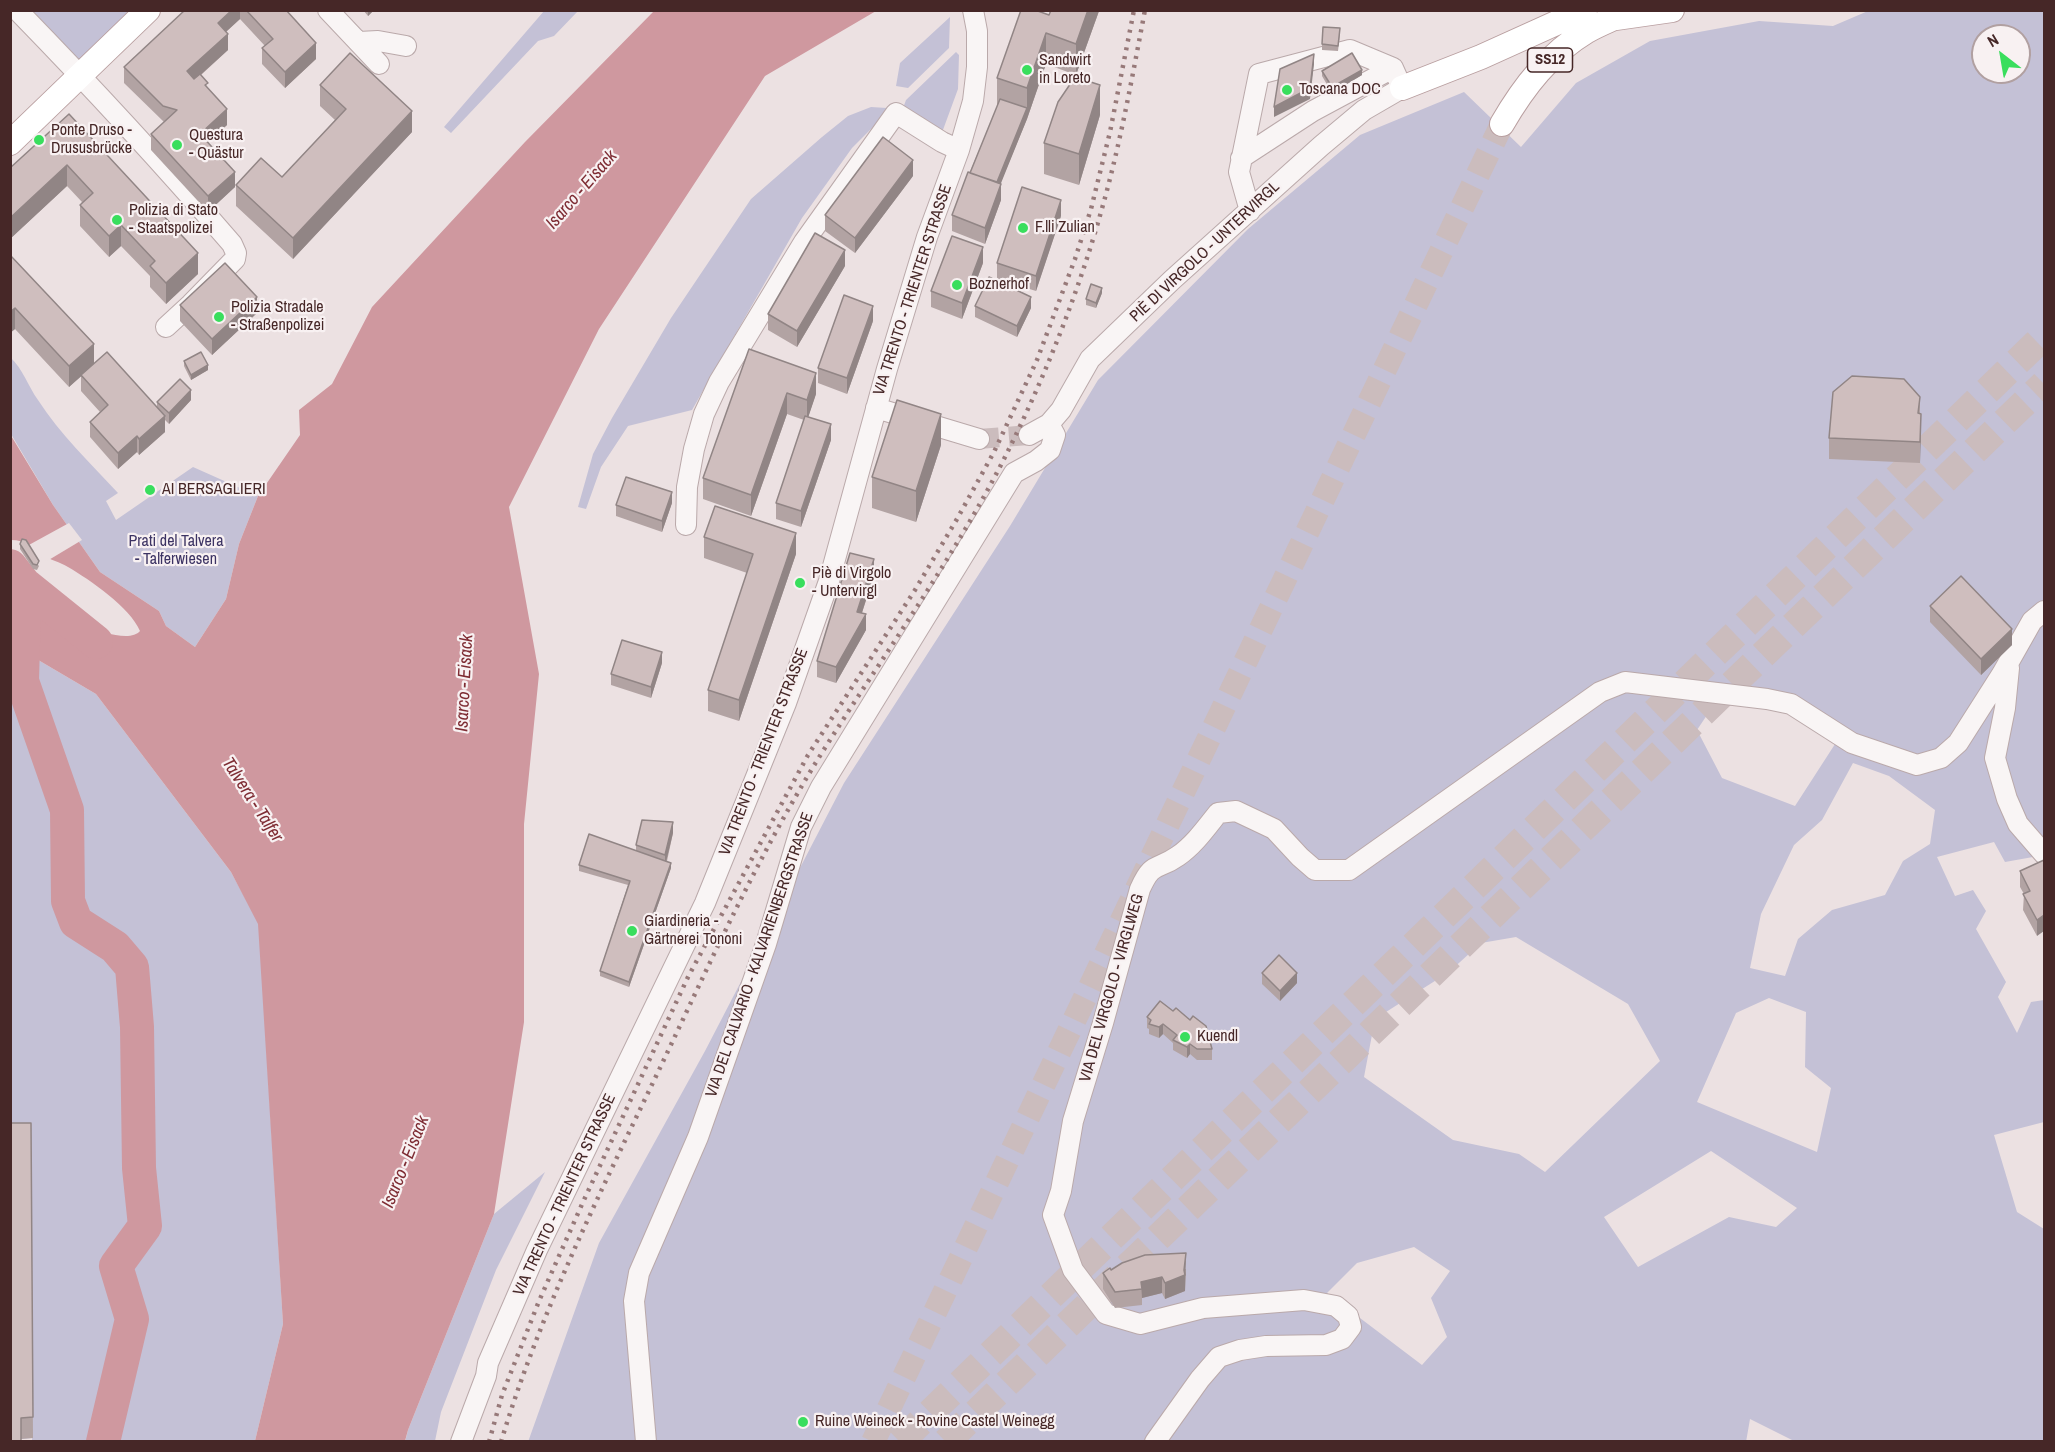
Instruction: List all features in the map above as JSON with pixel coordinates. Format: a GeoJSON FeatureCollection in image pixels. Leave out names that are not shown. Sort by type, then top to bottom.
{"type":"FeatureCollection","features":[{"type":"Feature","properties":{"kind":"main road"},"geometry":{"type":"LineString","coordinates":[[10,142],[148,10]]}},
{"type":"Feature","properties":{"kind":"main road"},"geometry":{"type":"LineString","coordinates":[[1398,78],[1502,49],[1585,10]]}},
{"type":"Feature","properties":{"kind":"main road","name":"SS12"},"geometry":{"type":"LineString","coordinates":[[1502,124],[1519,95],[1537,72],[1562,49],[1588,31],[1623,14],[1672,10]]}},
{"type":"Feature","properties":{"kind":"street"},"geometry":{"type":"LineString","coordinates":[[17,10],[80,75],[226,237],[236,253],[236,259],[166,327]]}},
{"type":"Feature","properties":{"kind":"street"},"geometry":{"type":"LineString","coordinates":[[328,10],[380,64]]}},
{"type":"Feature","properties":{"kind":"street","name":"VIA TRENTO - TRIENTER STRASSE"},"geometry":{"type":"LineString","coordinates":[[461,1442],[486,1376],[488,1363],[537,1250],[705,903],[786,703],[829,581],[876,408],[927,237],[959,150],[973,100],[977,67],[977,32],[974,11]]}},
{"type":"Feature","properties":{"kind":"street"},"geometry":{"type":"LineString","coordinates":[[358,42],[378,41],[406,46]]}},
{"type":"Feature","properties":{"kind":"street"},"geometry":{"type":"LineString","coordinates":[[1250,211],[1239,172],[1259,74],[1350,50],[1398,78]]}},
{"type":"Feature","properties":{"kind":"street"},"geometry":{"type":"LineString","coordinates":[[1241,158],[1313,111],[1398,78]]}},
{"type":"Feature","properties":{"kind":"street","name":"PIÈ DI VIRGOLO - UNTERVIRGL"},"geometry":{"type":"LineString","coordinates":[[1029,435],[1050,424],[1061,410],[1090,359],[1172,280],[1321,146],[1365,110],[1398,78]]}},
{"type":"Feature","properties":{"kind":"street"},"geometry":{"type":"LineString","coordinates":[[686,525],[687,487],[694,449],[704,414],[719,382],[804,242],[896,113],[959,150]]}},
{"type":"Feature","properties":{"kind":"street"},"geometry":{"type":"LineString","coordinates":[[876,408],[979,439]]}},
{"type":"Feature","properties":{"kind":"street","name":"VIA DEL CALVARIO - KALVARIENBERGSTRASSE"},"geometry":{"type":"LineString","coordinates":[[646,1442],[634,1301],[639,1273],[698,1137],[766,944],[801,827],[820,787],[1014,473],[1050,450],[1055,435],[1050,424]]}},
{"type":"Feature","properties":{"kind":"street","name":"VIA DEL VIRGOLO - VIRGLWEG"},"geometry":{"type":"LineString","coordinates":[[1155,1442],[1200,1379],[1219,1357],[1240,1350],[1266,1346],[1326,1345],[1342,1339],[1352,1327],[1348,1316],[1336,1306],[1304,1300],[1203,1308],[1140,1324],[1106,1314],[1073,1269],[1053,1215],[1062,1182],[1073,1121],[1140,889],[1147,873],[1154,867],[1178,857],[1218,813],[1236,811],[1274,829],[1315,870],[1349,870],[1600,692],[1625,682],[1767,699],[1791,704],[1852,743],[1917,765],[1941,758],[1958,743],[2032,621],[2044,611]]}},
{"type":"Feature","properties":{"kind":"street"},"geometry":{"type":"LineString","coordinates":[[2009,662],[2008,684],[1995,758],[2007,799],[2018,824],[2044,854]]}},
{"type":"Feature","properties":{"kind":"green space"},"geometry":{"type":"Polygon","coordinates":[[[17,11],[148,11],[80,75],[17,11]]]}},
{"type":"Feature","properties":{"kind":"green space"},"geometry":{"type":"Polygon","coordinates":[[[544,11],[578,11],[554,36],[538,41],[451,133],[444,127],[544,11]]]}},
{"type":"Feature","properties":{"kind":"green space"},"geometry":{"type":"Polygon","coordinates":[[[1868,11],[2044,11],[2044,855],[2005,862],[1994,842],[1937,857],[1955,896],[1973,890],[1986,911],[1976,929],[2006,982],[1998,997],[2017,1033],[2031,1002],[2044,1000],[2044,1122],[1994,1135],[2017,1212],[2044,1229],[2044,1441],[1794,1441],[1750,1419],[1746,1442],[528,1442],[599,1243],[705,1051],[844,783],[1010,526],[1098,380],[1248,229],[1360,135],[1464,92],[1521,147],[1576,83],[1650,41],[1759,21],[1833,26],[1868,11]],[[1717,700],[1697,730],[1722,778],[1795,806],[1837,741],[1788,710],[1717,700]],[[1853,763],[1822,820],[1794,845],[1761,914],[1750,968],[1785,976],[1798,939],[1832,910],[1885,895],[1903,861],[1930,844],[1935,810],[1889,776],[1853,763]],[[1516,937],[1481,943],[1449,972],[1375,1019],[1364,1077],[1453,1140],[1519,1154],[1545,1172],[1660,1061],[1628,1004],[1516,937]],[[1769,998],[1736,1013],[1697,1102],[1817,1152],[1831,1088],[1805,1067],[1806,1012],[1769,998]],[[1711,1151],[1604,1217],[1638,1267],[1729,1217],[1776,1227],[1797,1208],[1711,1151]],[[1414,1247],[1357,1263],[1327,1293],[1422,1365],[1447,1337],[1431,1298],[1450,1271],[1414,1247]]]}},
{"type":"Feature","properties":{"kind":"green space"},"geometry":{"type":"Polygon","coordinates":[[[950,17],[949,48],[908,88],[896,86],[900,63],[950,17]]]}},
{"type":"Feature","properties":{"kind":"green space"},"geometry":{"type":"Polygon","coordinates":[[[956,52],[959,55],[958,89],[940,138],[902,111],[906,100],[956,52]]]}},
{"type":"Feature","properties":{"kind":"green space"},"geometry":{"type":"Polygon","coordinates":[[[871,107],[890,110],[852,148],[802,218],[692,410],[628,426],[601,467],[586,509],[578,507],[593,454],[612,418],[671,318],[751,199],[848,116],[871,107]]]}},
{"type":"Feature","properties":{"kind":"green space","name":"Prati del Talvera - Talferwiesen"},"geometry":{"type":"Polygon","coordinates":[[[10,357],[56,425],[118,493],[106,501],[116,520],[193,467],[258,496],[239,544],[226,599],[195,647],[166,626],[159,611],[100,572],[53,505],[11,434],[10,357]]]}},
{"type":"Feature","properties":{"kind":"green space"},"geometry":{"type":"Polygon","coordinates":[[[11,644],[96,694],[231,872],[259,924],[283,1324],[255,1441],[32,1442],[32,1438],[11,1442],[11,644]]]}},
{"type":"Feature","properties":{"kind":"green space"},"geometry":{"type":"Polygon","coordinates":[[[545,1172],[496,1270],[441,1412],[435,1441],[405,1442],[494,1214],[545,1172]]]}},
{"type":"Feature","properties":{"kind":"water","name":"Isarco - Eisack"},"geometry":{"type":"Polygon","coordinates":[[[654,11],[876,11],[765,76],[599,329],[509,507],[539,674],[524,824],[524,1022],[494,1214],[405,1441],[255,1441],[283,1324],[258,924],[231,872],[96,694],[11,644],[11,565],[21,579],[32,582],[44,603],[65,617],[93,629],[122,636],[133,635],[140,631],[128,613],[98,587],[28,544],[11,540],[10,434],[53,505],[100,572],[159,611],[166,626],[195,647],[226,599],[239,544],[258,496],[300,435],[299,410],[332,384],[372,307],[525,142],[654,11]]]}},
{"type":"Feature","properties":{"kind":"pier"},"geometry":{"type":"Polygon","coordinates":[[[69,523],[82,540],[47,561],[27,546],[69,523]]]}},
{"type":"Feature","properties":{"kind":"building"},"geometry":{"type":"Polygon","coordinates":[[[185,10],[232,10],[218,23],[228,34],[187,71],[194,79],[200,74],[208,83],[205,85],[227,109],[200,134],[235,172],[208,196],[151,134],[177,110],[163,106],[124,67],[185,10]]]}},
{"type":"Feature","properties":{"kind":"building"},"geometry":{"type":"Polygon","coordinates":[[[246,10],[286,10],[316,43],[285,72],[262,48],[273,39],[246,10]]]}},
{"type":"Feature","properties":{"kind":"building"},"geometry":{"type":"Polygon","coordinates":[[[1021,10],[1035,10],[1049,15],[1051,10],[1088,10],[1076,44],[1046,33],[1027,88],[997,78],[1021,10]]]}},
{"type":"Feature","properties":{"kind":"building"},"geometry":{"type":"Polygon","coordinates":[[[1323,27],[1340,28],[1338,46],[1322,44],[1323,27]]]}},
{"type":"Feature","properties":{"kind":"building"},"geometry":{"type":"Polygon","coordinates":[[[350,53],[412,111],[293,238],[236,185],[261,158],[282,177],[346,109],[320,85],[350,53]]]}},
{"type":"Feature","properties":{"kind":"building"},"geometry":{"type":"Polygon","coordinates":[[[1352,53],[1362,70],[1332,87],[1322,71],[1352,53]]]}},
{"type":"Feature","properties":{"kind":"building"},"geometry":{"type":"Polygon","coordinates":[[[1314,54],[1310,88],[1274,107],[1280,69],[1314,54]]]}},
{"type":"Feature","properties":{"kind":"building"},"geometry":{"type":"Polygon","coordinates":[[[1075,77],[1100,85],[1079,154],[1044,143],[1058,102],[1075,77]]]}},
{"type":"Feature","properties":{"kind":"building"},"geometry":{"type":"Polygon","coordinates":[[[1000,99],[1027,108],[997,182],[970,173],[1000,99]]]}},
{"type":"Feature","properties":{"kind":"building","name":"Polizia di Stato - Staatspolizei"},"geometry":{"type":"Polygon","coordinates":[[[69,114],[198,253],[166,283],[150,266],[155,261],[121,225],[109,236],[80,205],[93,193],[67,165],[10,218],[10,168],[69,114]]]}},
{"type":"Feature","properties":{"kind":"building"},"geometry":{"type":"Polygon","coordinates":[[[883,137],[913,160],[855,238],[825,215],[883,137]]]}},
{"type":"Feature","properties":{"kind":"building"},"geometry":{"type":"Polygon","coordinates":[[[968,172],[1001,184],[985,228],[952,215],[968,172]]]}},
{"type":"Feature","properties":{"kind":"building"},"geometry":{"type":"Polygon","coordinates":[[[1022,187],[1061,200],[1036,276],[997,263],[1022,187]]]}},
{"type":"Feature","properties":{"kind":"building"},"geometry":{"type":"Polygon","coordinates":[[[815,233],[845,250],[797,331],[768,314],[815,233]]]}},
{"type":"Feature","properties":{"kind":"building","name":"Boznerhof"},"geometry":{"type":"Polygon","coordinates":[[[952,236],[983,247],[962,303],[931,291],[952,236]]]}},
{"type":"Feature","properties":{"kind":"building"},"geometry":{"type":"Polygon","coordinates":[[[10,255],[94,344],[69,366],[15,308],[10,312],[10,255]]]}},
{"type":"Feature","properties":{"kind":"building","name":"Polizia Stradale - Straßenpolizei"},"geometry":{"type":"Polygon","coordinates":[[[225,263],[257,297],[212,339],[180,305],[225,263]]]}},
{"type":"Feature","properties":{"kind":"building"},"geometry":{"type":"Polygon","coordinates":[[[989,277],[1031,297],[1017,326],[975,306],[989,277]]]}},
{"type":"Feature","properties":{"kind":"building"},"geometry":{"type":"Polygon","coordinates":[[[1091,284],[1102,288],[1096,303],[1086,299],[1091,284]]]}},
{"type":"Feature","properties":{"kind":"building"},"geometry":{"type":"Polygon","coordinates":[[[844,295],[873,306],[847,378],[818,368],[844,295]]]}},
{"type":"Feature","properties":{"kind":"building"},"geometry":{"type":"Polygon","coordinates":[[[749,349],[816,373],[807,400],[787,393],[751,495],[703,478],[749,349]]]}},
{"type":"Feature","properties":{"kind":"building"},"geometry":{"type":"Polygon","coordinates":[[[107,352],[165,416],[139,439],[137,436],[118,453],[90,422],[108,405],[81,375],[107,352]]]}},
{"type":"Feature","properties":{"kind":"building"},"geometry":{"type":"Polygon","coordinates":[[[201,352],[208,365],[191,375],[184,361],[201,352]]]}},
{"type":"Feature","properties":{"kind":"building"},"geometry":{"type":"Polygon","coordinates":[[[1852,376],[1904,379],[1920,397],[1918,413],[1921,414],[1920,442],[1829,438],[1833,392],[1852,376]]]}},
{"type":"Feature","properties":{"kind":"building"},"geometry":{"type":"Polygon","coordinates":[[[180,379],[191,390],[169,413],[157,402],[180,379]]]}},
{"type":"Feature","properties":{"kind":"building"},"geometry":{"type":"Polygon","coordinates":[[[897,400],[941,414],[916,491],[872,477],[897,400]]]}},
{"type":"Feature","properties":{"kind":"building"},"geometry":{"type":"Polygon","coordinates":[[[805,416],[831,424],[801,511],[776,503],[805,416]]]}},
{"type":"Feature","properties":{"kind":"building"},"geometry":{"type":"Polygon","coordinates":[[[626,477],[672,492],[662,521],[616,505],[626,477]]]}},
{"type":"Feature","properties":{"kind":"building"},"geometry":{"type":"Polygon","coordinates":[[[715,506],[796,533],[739,700],[708,690],[753,554],[704,537],[715,506]]]}},
{"type":"Feature","properties":{"kind":"building"},"geometry":{"type":"Polygon","coordinates":[[[22,539],[26,540],[39,561],[37,565],[33,564],[20,544],[22,539]]]}},
{"type":"Feature","properties":{"kind":"building"},"geometry":{"type":"Polygon","coordinates":[[[850,553],[874,559],[857,612],[866,614],[836,667],[817,661],[850,553]]]}},
{"type":"Feature","properties":{"kind":"building"},"geometry":{"type":"Polygon","coordinates":[[[1961,576],[2012,629],[1981,659],[1930,606],[1961,576]]]}},
{"type":"Feature","properties":{"kind":"building"},"geometry":{"type":"Polygon","coordinates":[[[622,640],[662,652],[651,687],[611,674],[622,640]]]}},
{"type":"Feature","properties":{"kind":"building"},"geometry":{"type":"Polygon","coordinates":[[[642,820],[673,822],[665,855],[636,845],[642,820]]]}},
{"type":"Feature","properties":{"kind":"building","name":"Giardineria - Gärtnerei Tononi"},"geometry":{"type":"Polygon","coordinates":[[[589,834],[671,863],[629,982],[600,971],[630,881],[579,865],[589,834]]]}},
{"type":"Feature","properties":{"kind":"building"},"geometry":{"type":"Polygon","coordinates":[[[2044,860],[2044,915],[2037,920],[2023,894],[2030,891],[2020,871],[2044,860]]]}},
{"type":"Feature","properties":{"kind":"building"},"geometry":{"type":"Polygon","coordinates":[[[1279,955],[1297,973],[1280,991],[1262,973],[1279,955]]]}},
{"type":"Feature","properties":{"kind":"building"},"geometry":{"type":"Polygon","coordinates":[[[1160,1001],[1173,1011],[1176,1008],[1190,1020],[1193,1016],[1206,1026],[1212,1049],[1197,1049],[1190,1044],[1187,1047],[1173,1040],[1177,1035],[1163,1024],[1159,1027],[1149,1024],[1151,1020],[1147,1017],[1160,1001]]]}},
{"type":"Feature","properties":{"kind":"building"},"geometry":{"type":"Polygon","coordinates":[[[10,1123],[31,1123],[33,1417],[21,1418],[21,1442],[10,1442],[10,1123]]]}},
{"type":"Feature","properties":{"kind":"building"},"geometry":{"type":"Polygon","coordinates":[[[1186,1253],[1185,1275],[1165,1283],[1162,1277],[1141,1282],[1142,1289],[1115,1292],[1103,1273],[1110,1268],[1111,1270],[1122,1263],[1145,1255],[1186,1253]]]}},
{"type":"Feature","properties":{"kind":"waterway","name":"Talvera - Talfer"},"geometry":{"type":"LineString","coordinates":[[10,566],[24,584],[96,642]]}},
{"type":"Feature","properties":{"kind":"waterway"},"geometry":{"type":"LineString","coordinates":[[24,605],[22,681],[67,810],[68,901],[76,922],[115,947],[132,967],[137,1027],[139,1168],[145,1226],[116,1266],[132,1319],[103,1442]]}},
{"type":"Feature","properties":{"kind":"tunnel"},"geometry":{"type":"LineString","coordinates":[[873,1442],[1502,124]]}},
{"type":"Feature","properties":{"kind":"tunnel"},"geometry":{"type":"LineString","coordinates":[[900,1442],[2044,336]]}},
{"type":"Feature","properties":{"kind":"tunnel"},"geometry":{"type":"LineString","coordinates":[[946,1442],[2044,384]]}},
{"type":"Feature","properties":{"kind":"tunnel"},"geometry":{"type":"LineString","coordinates":[[979,439],[1029,435]]}},
{"type":"Feature","properties":{"kind":"railway"},"geometry":{"type":"LineString","coordinates":[[489,1442],[502,1395],[539,1301],[688,977],[808,755],[915,590],[957,519],[994,452],[1037,360],[1091,209],[1110,132],[1134,10]]}},
{"type":"Feature","properties":{"kind":"railway"},"geometry":{"type":"LineString","coordinates":[[501,1442],[534,1346],[573,1253],[754,873],[818,759],[963,533],[1006,455],[1034,396],[1071,305],[1101,212],[1120,137],[1145,10]]}},
{"type":"Feature","properties":{"kind":"place","name":"Sandwirt in Loreto"},"geometry":{"type":"Point","coordinates":[1027,70]}},
{"type":"Feature","properties":{"kind":"place","name":"Toscana DOC"},"geometry":{"type":"Point","coordinates":[1287,90]}},
{"type":"Feature","properties":{"kind":"place","name":"Ponte Druso - Drususbrücke"},"geometry":{"type":"Point","coordinates":[39,140]}},
{"type":"Feature","properties":{"kind":"place","name":"Questura - Quästur"},"geometry":{"type":"Point","coordinates":[177,145]}},
{"type":"Feature","properties":{"kind":"place","name":"Polizia di Stato - Staatspolizei"},"geometry":{"type":"Point","coordinates":[117,220]}},
{"type":"Feature","properties":{"kind":"place","name":"F.lli Zulian"},"geometry":{"type":"Point","coordinates":[1023,228]}},
{"type":"Feature","properties":{"kind":"place","name":"Boznerhof"},"geometry":{"type":"Point","coordinates":[957,285]}},
{"type":"Feature","properties":{"kind":"place","name":"Polizia Stradale - Straßenpolizei"},"geometry":{"type":"Point","coordinates":[219,317]}},
{"type":"Feature","properties":{"kind":"place","name":"AI BERSAGLIERI"},"geometry":{"type":"Point","coordinates":[150,490]}},
{"type":"Feature","properties":{"kind":"place","name":"Piè di Virgolo - Untervirgl"},"geometry":{"type":"Point","coordinates":[800,583]}},
{"type":"Feature","properties":{"kind":"place","name":"Giardineria - Gärtnerei Tononi"},"geometry":{"type":"Point","coordinates":[632,931]}},
{"type":"Feature","properties":{"kind":"place","name":"Kuendl"},"geometry":{"type":"Point","coordinates":[1185,1037]}},
{"type":"Feature","properties":{"kind":"place","name":"Ruine Weineck - Rovine Castel Weinegg"},"geometry":{"type":"Point","coordinates":[803,1422]}}]}
